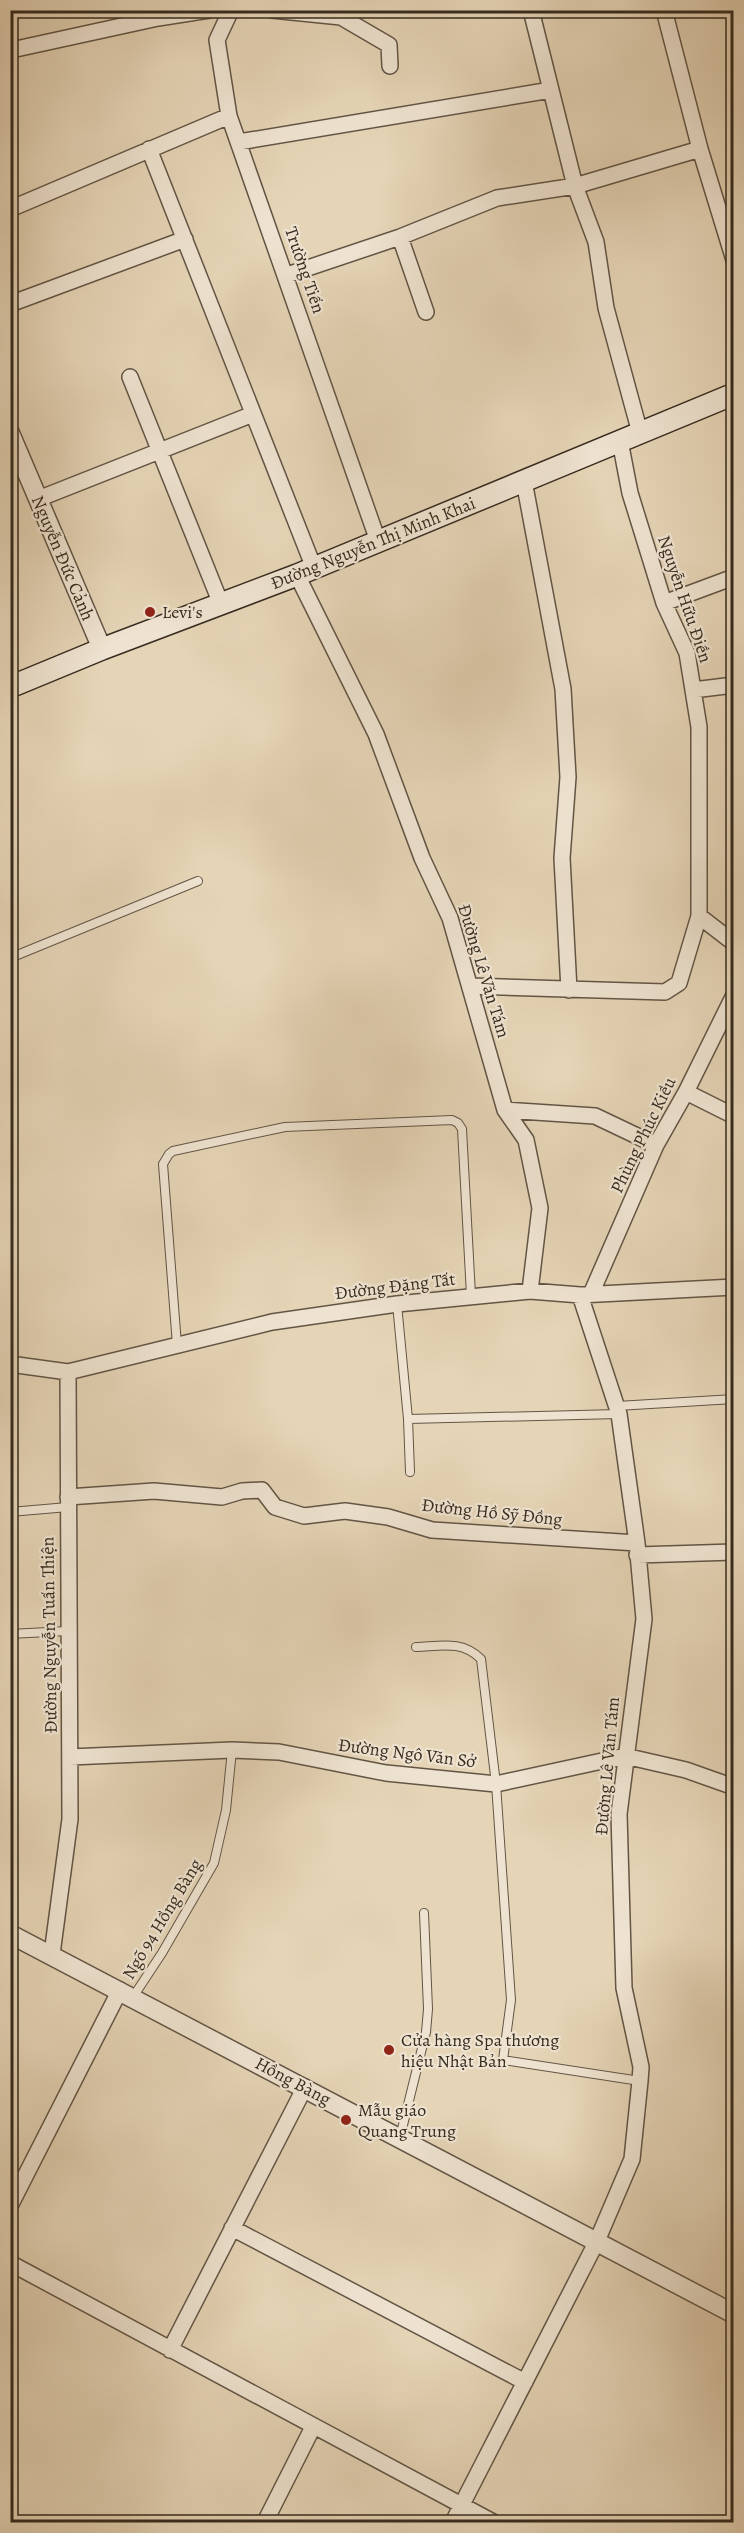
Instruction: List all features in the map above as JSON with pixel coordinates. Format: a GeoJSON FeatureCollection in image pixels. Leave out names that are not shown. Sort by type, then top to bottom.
{"type":"FeatureCollection","features":[{"type":"Feature","properties":{"kind":"main road","name":"Đường Nguyễn Thị Minh Khai"},"geometry":{"type":"LineString","coordinates":[[10,687],[102,649],[306,571],[734,394]]}},
{"type":"Feature","properties":{"kind":"street"},"geometry":{"type":"LineString","coordinates":[[10,46],[16,49],[152,14],[209,10]]}},
{"type":"Feature","properties":{"kind":"street","name":"Trường Tiến"},"geometry":{"type":"LineString","coordinates":[[231,10],[217,40],[229,116],[378,541]]}},
{"type":"Feature","properties":{"kind":"street"},"geometry":{"type":"LineString","coordinates":[[272,10],[342,14],[389,45],[390,66]]}},
{"type":"Feature","properties":{"kind":"street"},"geometry":{"type":"LineString","coordinates":[[531,10],[575,186],[596,242],[606,308],[640,433]]}},
{"type":"Feature","properties":{"kind":"street"},"geometry":{"type":"LineString","coordinates":[[664,10],[700,148],[734,260]]}},
{"type":"Feature","properties":{"kind":"street"},"geometry":{"type":"LineString","coordinates":[[239,142],[551,90]]}},
{"type":"Feature","properties":{"kind":"street"},"geometry":{"type":"LineString","coordinates":[[10,209],[229,116]]}},
{"type":"Feature","properties":{"kind":"street"},"geometry":{"type":"LineString","coordinates":[[286,275],[400,237],[496,198],[575,186],[700,148]]}},
{"type":"Feature","properties":{"kind":"street","name":"Đường Lê Văn Tám"},"geometry":{"type":"LineString","coordinates":[[150,149],[253,414],[306,571],[376,734],[422,858],[450,918],[505,1110],[526,1140],[540,1208],[530,1291]]}},
{"type":"Feature","properties":{"kind":"street"},"geometry":{"type":"LineString","coordinates":[[400,237],[426,312]]}},
{"type":"Feature","properties":{"kind":"street"},"geometry":{"type":"LineString","coordinates":[[10,304],[185,239]]}},
{"type":"Feature","properties":{"kind":"street"},"geometry":{"type":"LineString","coordinates":[[130,377],[221,604]]}},
{"type":"Feature","properties":{"kind":"street"},"geometry":{"type":"LineString","coordinates":[[38,499],[253,414]]}},
{"type":"Feature","properties":{"kind":"street","name":"Nguyễn Đức Cảnh"},"geometry":{"type":"LineString","coordinates":[[10,433],[102,649]]}},
{"type":"Feature","properties":{"kind":"street","name":"Nguyễn Hữu Điền"},"geometry":{"type":"LineString","coordinates":[[470,986],[665,992],[679,983],[699,916],[699,727],[687,653],[664,603],[630,494],[620,441]]}},
{"type":"Feature","properties":{"kind":"street"},"geometry":{"type":"LineString","coordinates":[[524,481],[563,689],[568,777],[562,858],[569,990]]}},
{"type":"Feature","properties":{"kind":"street"},"geometry":{"type":"LineString","coordinates":[[664,603],[734,576]]}},
{"type":"Feature","properties":{"kind":"street"},"geometry":{"type":"LineString","coordinates":[[693,690],[734,685]]}},
{"type":"Feature","properties":{"kind":"street"},"geometry":{"type":"LineString","coordinates":[[699,916],[734,943]]}},
{"type":"Feature","properties":{"kind":"street","name":"Phùng Phúc Kiều"},"geometry":{"type":"LineString","coordinates":[[586,1294],[656,1145],[686,1092],[734,995]]}},
{"type":"Feature","properties":{"kind":"street"},"geometry":{"type":"LineString","coordinates":[[686,1092],[734,1116]]}},
{"type":"Feature","properties":{"kind":"street"},"geometry":{"type":"LineString","coordinates":[[505,1110],[596,1116],[656,1145]]}},
{"type":"Feature","properties":{"kind":"street","name":"Đường Đặng Tất"},"geometry":{"type":"LineString","coordinates":[[68,1372],[272,1322],[397,1304],[530,1291],[586,1294],[734,1287]]}},
{"type":"Feature","properties":{"kind":"street","name":"Đường Lê Văn Tám"},"geometry":{"type":"LineString","coordinates":[[453,2523],[597,2241],[632,2159],[641,2067],[624,1988],[619,1814],[644,1619],[618,1410],[586,1294]]}},
{"type":"Feature","properties":{"kind":"street"},"geometry":{"type":"LineString","coordinates":[[10,1364],[68,1372]]}},
{"type":"Feature","properties":{"kind":"street","name":"Đường Nguyễn Tuấn Thiện"},"geometry":{"type":"LineString","coordinates":[[52,1954],[70,1819],[68,1372]]}},
{"type":"Feature","properties":{"kind":"street","name":"Đường Hồ Sỹ Đồng"},"geometry":{"type":"LineString","coordinates":[[68,1502],[154,1491],[222,1497],[242,1491],[261,1490],[274,1507],[304,1516],[345,1511],[388,1517],[432,1530],[637,1549]]}},
{"type":"Feature","properties":{"kind":"street"},"geometry":{"type":"LineString","coordinates":[[637,1549],[734,1552]]}},
{"type":"Feature","properties":{"kind":"street","name":"Đường Ngô Văn Sở"},"geometry":{"type":"LineString","coordinates":[[70,1757],[232,1750],[279,1752],[386,1773],[496,1784],[625,1756],[686,1770],[734,1787]]}},
{"type":"Feature","properties":{"kind":"street","name":"Hồng Bàng"},"geometry":{"type":"LineString","coordinates":[[10,1934],[52,1954],[734,2314]]}},
{"type":"Feature","properties":{"kind":"street"},"geometry":{"type":"LineString","coordinates":[[10,2206],[127,1994]]}},
{"type":"Feature","properties":{"kind":"street"},"geometry":{"type":"LineString","coordinates":[[170,2350],[305,2087]]}},
{"type":"Feature","properties":{"kind":"street"},"geometry":{"type":"LineString","coordinates":[[232,2228],[525,2382]]}},
{"type":"Feature","properties":{"kind":"street"},"geometry":{"type":"LineString","coordinates":[[10,2263],[493,2523]]}},
{"type":"Feature","properties":{"kind":"street"},"geometry":{"type":"LineString","coordinates":[[265,2523],[313,2427]]}},
{"type":"Feature","properties":{"kind":"lane"},"geometry":{"type":"LineString","coordinates":[[10,958],[198,881]]}},
{"type":"Feature","properties":{"kind":"lane"},"geometry":{"type":"LineString","coordinates":[[177,1347],[163,1164],[165,1158],[173,1151],[285,1127],[452,1120],[458,1123],[462,1129],[471,1295]]}},
{"type":"Feature","properties":{"kind":"lane"},"geometry":{"type":"LineString","coordinates":[[397,1304],[408,1419],[410,1472]]}},
{"type":"Feature","properties":{"kind":"lane"},"geometry":{"type":"LineString","coordinates":[[408,1419],[618,1410],[734,1399]]}},
{"type":"Feature","properties":{"kind":"lane"},"geometry":{"type":"LineString","coordinates":[[10,1512],[68,1502]]}},
{"type":"Feature","properties":{"kind":"lane"},"geometry":{"type":"LineString","coordinates":[[10,1634],[68,1630]]}},
{"type":"Feature","properties":{"kind":"lane"},"geometry":{"type":"LineString","coordinates":[[416,1647],[461,1646],[474,1652],[481,1659],[496,1784],[511,2000],[503,2060],[640,2081]]}},
{"type":"Feature","properties":{"kind":"lane","name":"Ngõ 94 Hồng Bàng"},"geometry":{"type":"LineString","coordinates":[[127,1994],[162,1953],[214,1863],[226,1810],[232,1750]]}},
{"type":"Feature","properties":{"kind":"lane"},"geometry":{"type":"LineString","coordinates":[[400,2137],[426,2032],[428,2009],[424,1913]]}},
{"type":"Feature","properties":{"kind":"place","name":"Levi's"},"geometry":{"type":"Point","coordinates":[150,612]}},
{"type":"Feature","properties":{"kind":"place","name":"Cửa hàng Spa thương hiệu Nhật Bản"},"geometry":{"type":"Point","coordinates":[389,2050]}},
{"type":"Feature","properties":{"kind":"place","name":"Mẫu giáo Quang Trung"},"geometry":{"type":"Point","coordinates":[346,2120]}}]}
